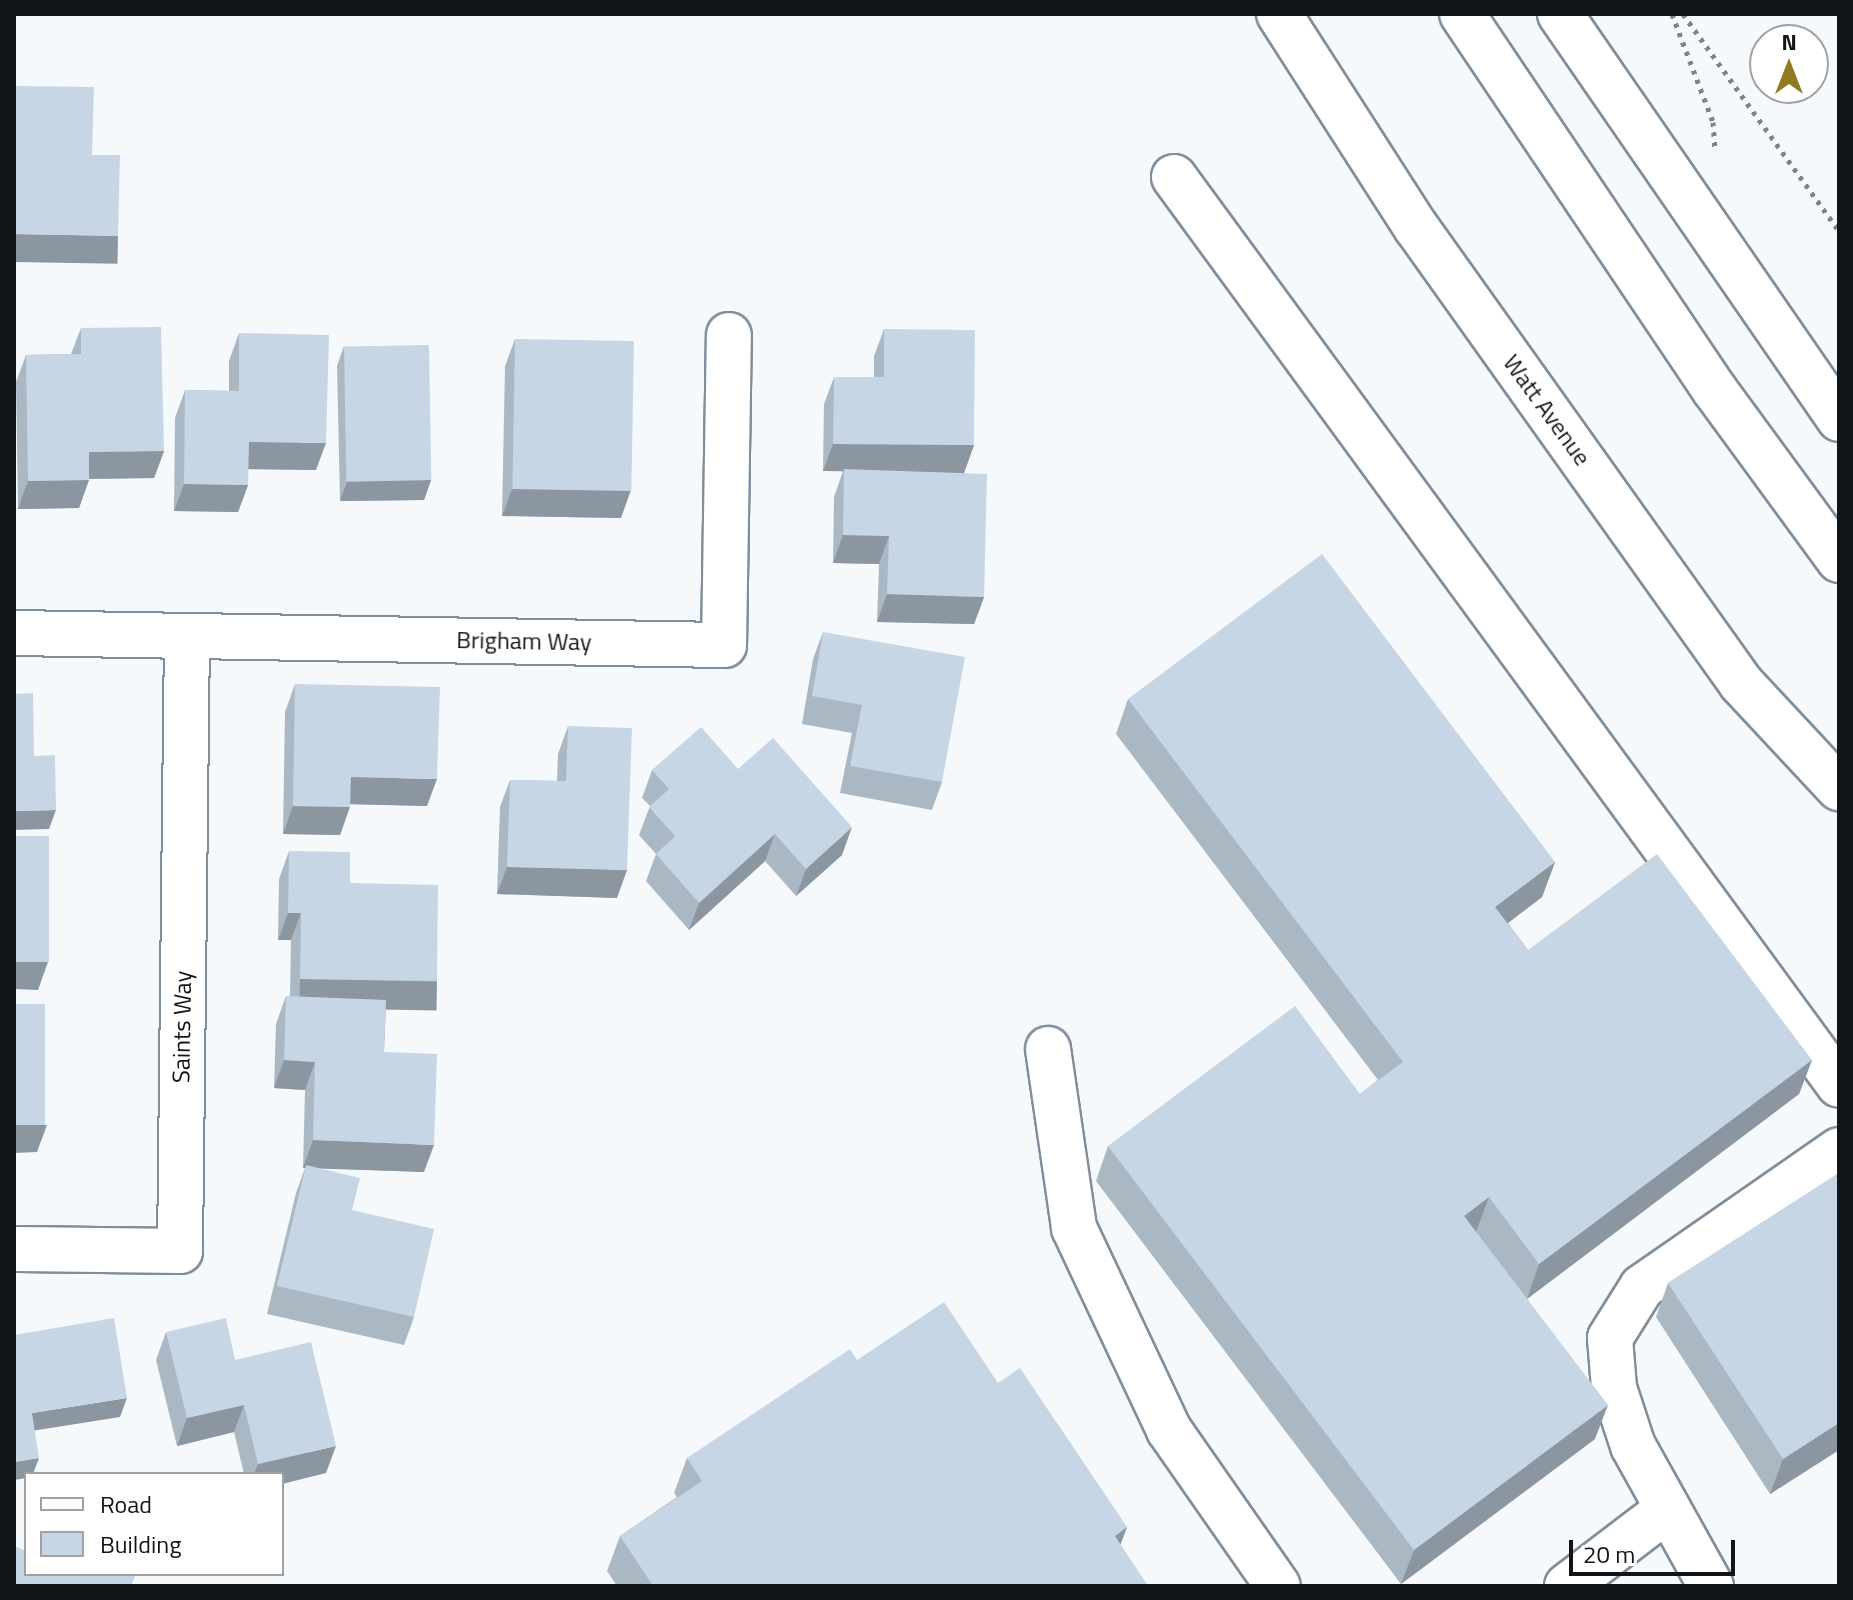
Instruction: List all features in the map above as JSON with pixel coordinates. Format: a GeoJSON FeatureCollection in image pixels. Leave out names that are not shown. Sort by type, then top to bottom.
{"type":"FeatureCollection","features":[{"type":"Feature","properties":{"kind":"street","name":"Watt Avenue"},"geometry":{"type":"LineString","coordinates":[[1279,14],[1416,227],[1741,683],[1839,788]]}},
{"type":"Feature","properties":{"kind":"street"},"geometry":{"type":"LineString","coordinates":[[1462,14],[1714,389],[1839,560]]}},
{"type":"Feature","properties":{"kind":"street"},"geometry":{"type":"LineString","coordinates":[[1560,14],[1839,419]]}},
{"type":"Feature","properties":{"kind":"street"},"geometry":{"type":"LineString","coordinates":[[1174,177],[1839,1085]]}},
{"type":"Feature","properties":{"kind":"street","name":"Brigham Way"},"geometry":{"type":"LineString","coordinates":[[14,633],[724,645],[729,335]]}},
{"type":"Feature","properties":{"kind":"street","name":"Saints Way"},"geometry":{"type":"LineString","coordinates":[[14,1249],[180,1251],[187,636]]}},
{"type":"Feature","properties":{"kind":"street"},"geometry":{"type":"LineString","coordinates":[[1048,1049],[1074,1228],[1169,1430],[1278,1586]]}},
{"type":"Feature","properties":{"kind":"street"},"geometry":{"type":"LineString","coordinates":[[1711,1586],[1633,1446],[1614,1388],[1610,1338],[1642,1287],[1839,1150]]}},
{"type":"Feature","properties":{"kind":"street"},"geometry":{"type":"LineString","coordinates":[[1567,1586],[1668,1509]]}},
{"type":"Feature","properties":{"kind":"path"},"geometry":{"type":"LineString","coordinates":[[1683,14],[1839,231]]}},
{"type":"Feature","properties":{"kind":"building"},"geometry":{"type":"Polygon","coordinates":[[[14,86],[94,87],[92,155],[120,155],[118,236],[14,234],[14,86]]]}},
{"type":"Feature","properties":{"kind":"building"},"geometry":{"type":"Polygon","coordinates":[[[161,327],[164,451],[89,452],[89,480],[28,481],[26,355],[81,354],[81,328],[161,327]]]}},
{"type":"Feature","properties":{"kind":"building"},"geometry":{"type":"Polygon","coordinates":[[[884,329],[975,330],[974,445],[833,444],[834,377],[884,377],[884,329]]]}},
{"type":"Feature","properties":{"kind":"building"},"geometry":{"type":"Polygon","coordinates":[[[239,333],[329,335],[326,443],[249,442],[248,485],[184,484],[185,390],[239,391],[239,333]]]}},
{"type":"Feature","properties":{"kind":"building"},"geometry":{"type":"Polygon","coordinates":[[[515,339],[634,341],[631,491],[512,489],[515,339]]]}},
{"type":"Feature","properties":{"kind":"building"},"geometry":{"type":"Polygon","coordinates":[[[429,345],[431,480],[346,481],[344,346],[429,345]]]}},
{"type":"Feature","properties":{"kind":"building"},"geometry":{"type":"Polygon","coordinates":[[[844,469],[987,474],[984,597],[887,594],[889,536],[843,535],[844,469]]]}},
{"type":"Feature","properties":{"kind":"building"},"geometry":{"type":"Polygon","coordinates":[[[1322,554],[1555,862],[1495,907],[1528,950],[1657,854],[1812,1060],[1539,1264],[1489,1197],[1464,1216],[1608,1405],[1414,1550],[1108,1146],[1295,1006],[1360,1094],[1403,1062],[1128,699],[1322,554]]]}},
{"type":"Feature","properties":{"kind":"building"},"geometry":{"type":"Polygon","coordinates":[[[823,632],[965,657],[942,782],[850,766],[862,705],[812,696],[823,632]]]}},
{"type":"Feature","properties":{"kind":"building"},"geometry":{"type":"Polygon","coordinates":[[[295,684],[440,687],[437,779],[351,777],[350,807],[293,806],[295,684]]]}},
{"type":"Feature","properties":{"kind":"building"},"geometry":{"type":"Polygon","coordinates":[[[33,693],[34,756],[55,755],[56,810],[14,811],[14,694],[33,693]]]}},
{"type":"Feature","properties":{"kind":"building"},"geometry":{"type":"Polygon","coordinates":[[[568,726],[632,728],[627,870],[507,867],[510,780],[566,781],[568,726]]]}},
{"type":"Feature","properties":{"kind":"building"},"geometry":{"type":"Polygon","coordinates":[[[701,727],[738,769],[773,738],[852,827],[806,869],[775,834],[699,903],[656,854],[675,836],[649,807],[669,789],[652,770],[701,727]]]}},
{"type":"Feature","properties":{"kind":"building"},"geometry":{"type":"Polygon","coordinates":[[[14,836],[49,836],[49,962],[14,962],[14,836]]]}},
{"type":"Feature","properties":{"kind":"building"},"geometry":{"type":"Polygon","coordinates":[[[289,851],[350,852],[350,883],[438,885],[437,981],[300,979],[301,913],[288,913],[289,851]]]}},
{"type":"Feature","properties":{"kind":"building"},"geometry":{"type":"Polygon","coordinates":[[[286,996],[386,1000],[384,1052],[437,1054],[434,1145],[313,1140],[315,1062],[284,1060],[286,996]]]}},
{"type":"Feature","properties":{"kind":"building"},"geometry":{"type":"Polygon","coordinates":[[[14,1004],[45,1004],[45,1125],[14,1125],[14,1004]]]}},
{"type":"Feature","properties":{"kind":"building"},"geometry":{"type":"Polygon","coordinates":[[[306,1165],[360,1178],[352,1210],[434,1229],[414,1317],[277,1286],[306,1165]]]}},
{"type":"Feature","properties":{"kind":"building"},"geometry":{"type":"Polygon","coordinates":[[[1839,1173],[1839,1423],[1783,1459],[1668,1283],[1839,1173]]]}},
{"type":"Feature","properties":{"kind":"building"},"geometry":{"type":"Polygon","coordinates":[[[944,1302],[998,1383],[1020,1368],[1127,1527],[1115,1536],[1148,1586],[653,1586],[620,1536],[702,1481],[687,1458],[850,1349],[857,1360],[944,1302]]]}},
{"type":"Feature","properties":{"kind":"building"},"geometry":{"type":"Polygon","coordinates":[[[114,1318],[127,1398],[32,1413],[39,1458],[14,1462],[14,1335],[114,1318]]]}},
{"type":"Feature","properties":{"kind":"building"},"geometry":{"type":"Polygon","coordinates":[[[226,1318],[235,1360],[311,1342],[336,1446],[258,1464],[244,1405],[187,1418],[166,1332],[226,1318]]]}},
{"type":"Feature","properties":{"kind":"building"},"geometry":{"type":"Polygon","coordinates":[[[14,1546],[24,1550],[24,1576],[135,1576],[131,1586],[14,1586],[14,1546]]]}}]}
